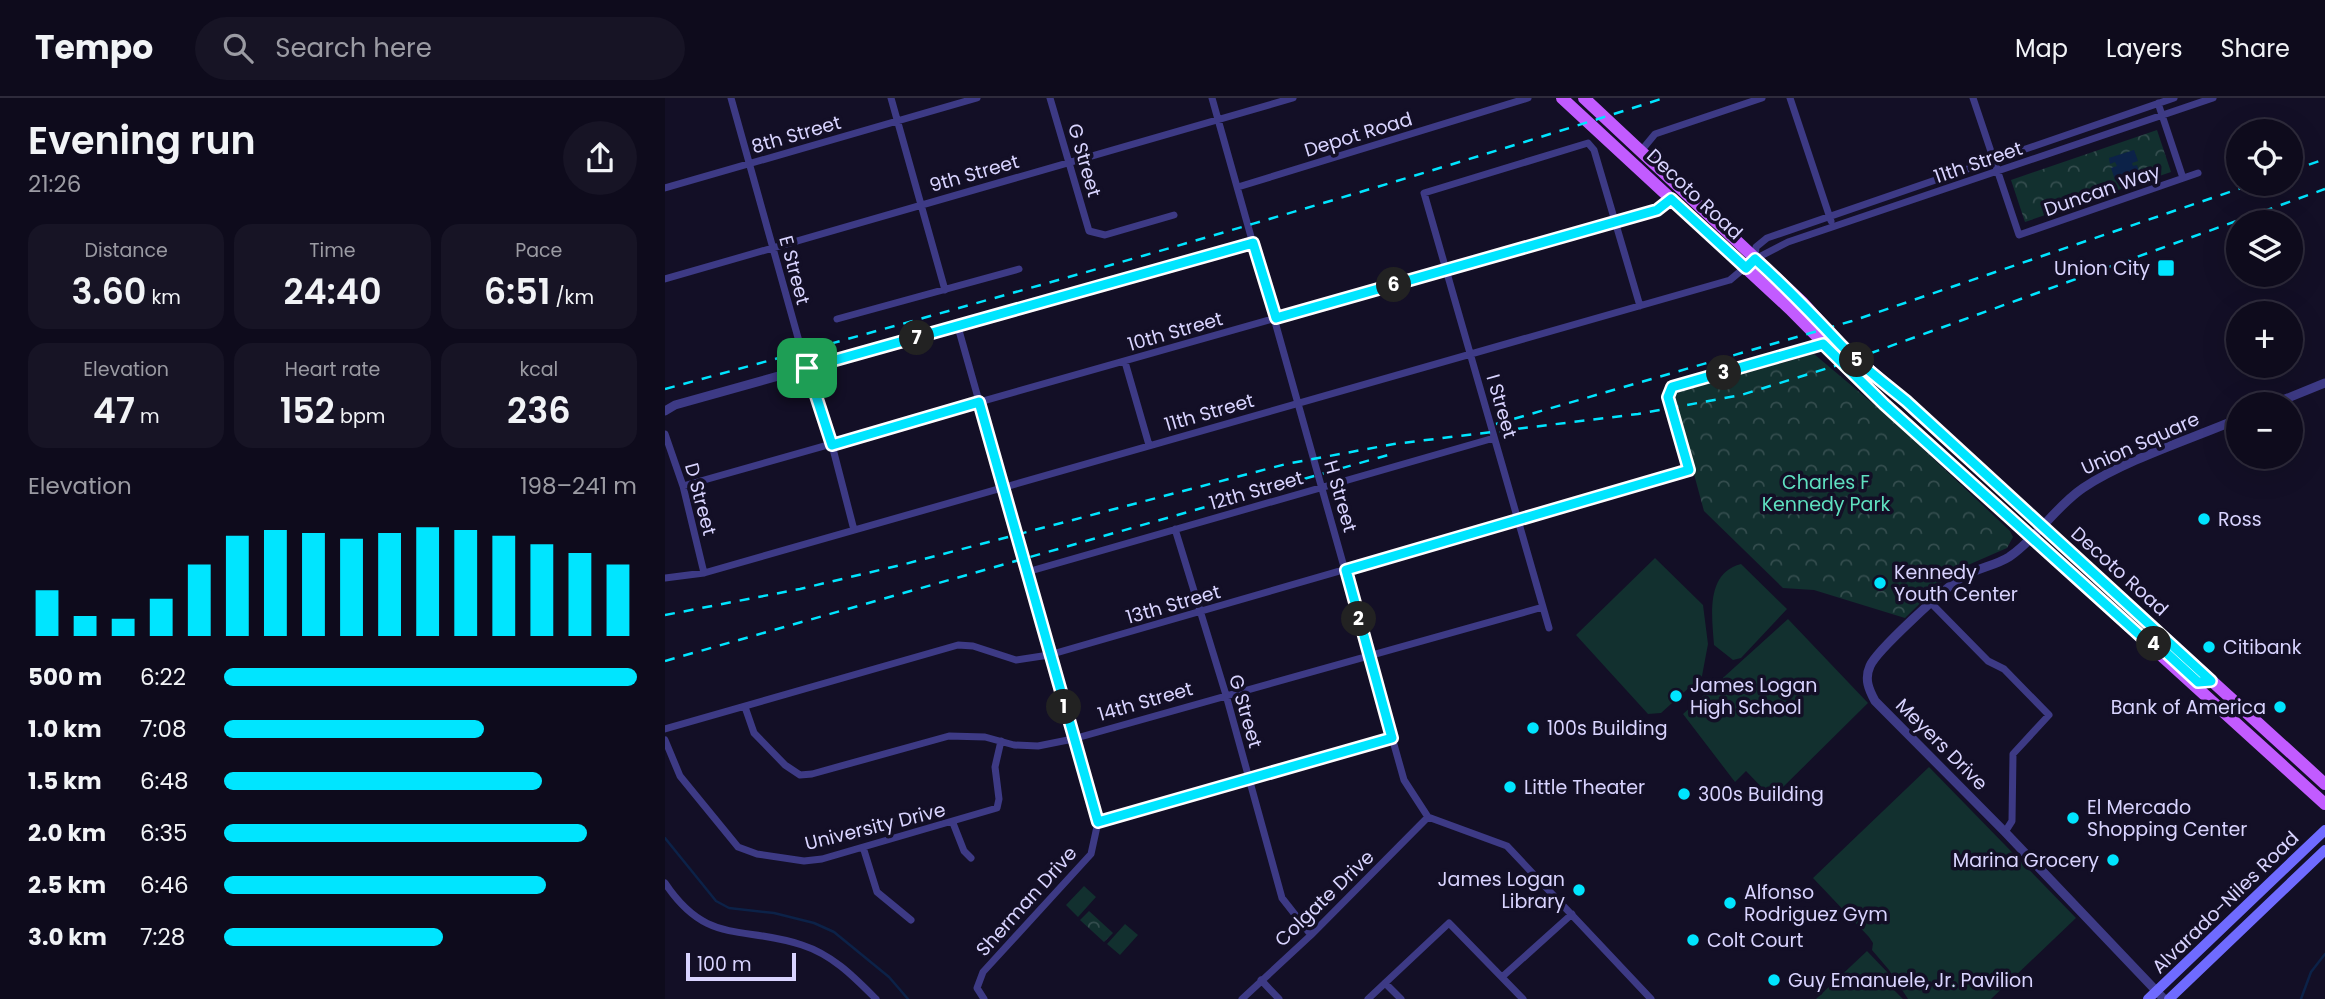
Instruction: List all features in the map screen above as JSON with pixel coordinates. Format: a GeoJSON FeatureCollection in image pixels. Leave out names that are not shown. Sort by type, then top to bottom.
{"type":"FeatureCollection","features":[{"type":"Feature","properties":{"kind":"main road","name":"Decoto Road"},"geometry":{"type":"LineString","coordinates":[[1562,98],[1671,199],[1803,303],[1841,345],[2042,526],[2325,804]]}},
{"type":"Feature","properties":{"kind":"main road","name":"Decoto Road"},"geometry":{"type":"LineString","coordinates":[[1584,98],[1641,151],[1751,263],[1823,344],[1884,404],[2144,639],[2207,686]]}},
{"type":"Feature","properties":{"kind":"main road"},"geometry":{"type":"LineString","coordinates":[[2207,686],[2240,719],[2252,720],[2325,784]]}},
{"type":"Feature","properties":{"kind":"main road","name":"Alvarado-Niles Road"},"geometry":{"type":"LineString","coordinates":[[2159,998],[2325,830]]}},
{"type":"Feature","properties":{"kind":"main road","name":"Alvarado-Niles Road"},"geometry":{"type":"LineString","coordinates":[[2159,998],[2325,850]]}},
{"type":"Feature","properties":{"kind":"street","name":"E Street"},"geometry":{"type":"LineString","coordinates":[[731,98],[807,368],[832,445],[854,530]]}},
{"type":"Feature","properties":{"kind":"street"},"geometry":{"type":"LineString","coordinates":[[891,98],[945,290]]}},
{"type":"Feature","properties":{"kind":"street","name":"8th Street"},"geometry":{"type":"LineString","coordinates":[[665,188],[977,98]]}},
{"type":"Feature","properties":{"kind":"street","name":"G Street"},"geometry":{"type":"LineString","coordinates":[[1050,98],[1089,231],[1105,235],[1174,215]]}},
{"type":"Feature","properties":{"kind":"street","name":"H Street"},"geometry":{"type":"LineString","coordinates":[[1212,98],[1404,780],[1428,817]]}},
{"type":"Feature","properties":{"kind":"street","name":"9th Street"},"geometry":{"type":"LineString","coordinates":[[665,279],[1293,98]]}},
{"type":"Feature","properties":{"kind":"street","name":"Depot Road"},"geometry":{"type":"LineString","coordinates":[[1238,187],[1528,98]]}},
{"type":"Feature","properties":{"kind":"street"},"geometry":{"type":"LineString","coordinates":[[1641,151],[1655,134],[1762,98]]}},
{"type":"Feature","properties":{"kind":"street"},"geometry":{"type":"LineString","coordinates":[[1790,98],[1833,228]]}},
{"type":"Feature","properties":{"kind":"street"},"geometry":{"type":"LineString","coordinates":[[1973,98],[1998,172]]}},
{"type":"Feature","properties":{"kind":"street","name":"11th Street"},"geometry":{"type":"LineString","coordinates":[[1751,263],[1756,247],[1767,238],[2174,98]]}},
{"type":"Feature","properties":{"kind":"street","name":"11th Street"},"geometry":{"type":"LineString","coordinates":[[665,578],[704,573],[1730,280],[1751,263],[1788,242],[2213,98]]}},
{"type":"Feature","properties":{"kind":"street","name":"Duncan Way"},"geometry":{"type":"LineString","coordinates":[[1998,172],[2019,235],[2183,178],[2158,103]]}},
{"type":"Feature","properties":{"kind":"street","name":"I Street"},"geometry":{"type":"LineString","coordinates":[[1549,628],[1424,193],[1588,143],[1594,150],[1615,222]]}},
{"type":"Feature","properties":{"kind":"street"},"geometry":{"type":"LineString","coordinates":[[2183,178],[2197,173]]}},
{"type":"Feature","properties":{"kind":"street","name":"10th Street"},"geometry":{"type":"LineString","coordinates":[[683,486],[1615,222],[1661,208],[1671,199]]}},
{"type":"Feature","properties":{"kind":"street"},"geometry":{"type":"LineString","coordinates":[[1615,222],[1640,306]]}},
{"type":"Feature","properties":{"kind":"street"},"geometry":{"type":"LineString","coordinates":[[665,411],[675,405],[1253,243]]}},
{"type":"Feature","properties":{"kind":"street"},"geometry":{"type":"LineString","coordinates":[[837,320],[1019,269]]}},
{"type":"Feature","properties":{"kind":"street"},"geometry":{"type":"LineString","coordinates":[[958,327],[1098,822],[1392,738]]}},
{"type":"Feature","properties":{"kind":"street","name":"13th Street"},"geometry":{"type":"LineString","coordinates":[[665,729],[958,645],[973,646],[1016,660],[1049,655],[1689,470],[1668,397],[1672,387],[1823,344]]}},
{"type":"Feature","properties":{"kind":"street"},"geometry":{"type":"LineString","coordinates":[[1125,362],[1149,445]]}},
{"type":"Feature","properties":{"kind":"street"},"geometry":{"type":"LineString","coordinates":[[2303,392],[2325,383]]}},
{"type":"Feature","properties":{"kind":"street","name":"Union Square"},"geometry":{"type":"LineString","coordinates":[[2032,537],[2071,496],[2091,483],[2226,424]]}},
{"type":"Feature","properties":{"kind":"street","name":"D Street"},"geometry":{"type":"LineString","coordinates":[[665,434],[683,486],[704,573]]}},
{"type":"Feature","properties":{"kind":"street","name":"12th Street"},"geometry":{"type":"LineString","coordinates":[[1027,572],[1494,438]]}},
{"type":"Feature","properties":{"kind":"street","name":"G Street"},"geometry":{"type":"LineString","coordinates":[[1175,529],[1226,695],[1282,898],[1311,935]]}},
{"type":"Feature","properties":{"kind":"street","name":"Meyers Drive"},"geometry":{"type":"LineString","coordinates":[[2032,537],[2006,559],[1959,579],[1931,603],[1874,658],[1868,674],[1870,692],[1875,701],[2005,832],[2159,998]]}},
{"type":"Feature","properties":{"kind":"street"},"geometry":{"type":"LineString","coordinates":[[1931,603],[1988,662],[2004,669],[2049,715],[2013,754],[2012,821],[2005,832]]}},
{"type":"Feature","properties":{"kind":"street","name":"14th Street"},"geometry":{"type":"LineString","coordinates":[[745,707],[754,733],[785,765],[800,775],[949,736],[985,737],[1038,746],[1073,739],[1543,607]]}},
{"type":"Feature","properties":{"kind":"street","name":"University Drive"},"geometry":{"type":"LineString","coordinates":[[665,740],[680,776],[738,847],[757,854],[804,861],[822,859],[997,808],[999,799],[995,767],[1000,741]]}},
{"type":"Feature","properties":{"kind":"street"},"geometry":{"type":"LineString","coordinates":[[1428,817],[1507,846],[1651,999]]}},
{"type":"Feature","properties":{"kind":"street","name":"Colgate Drive"},"geometry":{"type":"LineString","coordinates":[[1242,999],[1311,935],[1428,817]]}},
{"type":"Feature","properties":{"kind":"street","name":"Sherman Drive"},"geometry":{"type":"LineString","coordinates":[[984,999],[977,988],[983,972],[1091,854],[1098,822]]}},
{"type":"Feature","properties":{"kind":"street"},"geometry":{"type":"LineString","coordinates":[[953,823],[964,850],[971,858]]}},
{"type":"Feature","properties":{"kind":"street"},"geometry":{"type":"LineString","coordinates":[[863,847],[877,892],[911,920]]}},
{"type":"Feature","properties":{"kind":"street"},"geometry":{"type":"LineString","coordinates":[[665,883],[681,905],[699,921],[718,928],[802,945],[829,957],[849,972],[876,999]]}},
{"type":"Feature","properties":{"kind":"street"},"geometry":{"type":"LineString","coordinates":[[1502,977],[1572,914]]}},
{"type":"Feature","properties":{"kind":"street"},"geometry":{"type":"LineString","coordinates":[[1368,999],[1449,923],[1523,999]]}},
{"type":"Feature","properties":{"kind":"street"},"geometry":{"type":"LineString","coordinates":[[1261,980],[1279,999]]}},
{"type":"Feature","properties":{"kind":"street"},"geometry":{"type":"LineString","coordinates":[[1385,983],[1401,999]]}},
{"type":"Feature","properties":{"kind":"green space"},"geometry":{"type":"Polygon","coordinates":[[[2157,130],[2171,172],[2025,222],[2011,180],[2157,130]]]}},
{"type":"Feature","properties":{"kind":"green space","name":"Charles F Kennedy Park"},"geometry":{"type":"Polygon","coordinates":[[[1814,354],[1890,418],[2010,531],[2013,537],[2007,548],[1952,572],[1905,618],[1814,590],[1783,588],[1704,511],[1672,393],[1814,354]]]}},
{"type":"Feature","properties":{"kind":"green space"},"geometry":{"type":"Polygon","coordinates":[[[1655,558],[1703,605],[1708,644],[1702,676],[1661,713],[1648,714],[1576,635],[1655,558]]]}},
{"type":"Feature","properties":{"kind":"green space"},"geometry":{"type":"Polygon","coordinates":[[[1741,564],[1787,609],[1741,658],[1733,660],[1714,645],[1713,597],[1721,577],[1729,569],[1741,564]]]}},
{"type":"Feature","properties":{"kind":"green space"},"geometry":{"type":"Polygon","coordinates":[[[1788,619],[1868,703],[1772,798],[1746,771],[1735,782],[1683,714],[1788,619]]]}},
{"type":"Feature","properties":{"kind":"green space"},"geometry":{"type":"Polygon","coordinates":[[[1929,767],[2076,918],[1991,999],[1908,999],[1872,950],[1873,943],[1869,937],[1813,878],[1929,767]]]}},
{"type":"Feature","properties":{"kind":"green space"},"geometry":{"type":"Polygon","coordinates":[[[1084,886],[1096,897],[1078,917],[1066,905],[1084,886]]]}},
{"type":"Feature","properties":{"kind":"green space"},"geometry":{"type":"Polygon","coordinates":[[[1089,911],[1113,933],[1104,942],[1080,920],[1089,911]]]}},
{"type":"Feature","properties":{"kind":"green space"},"geometry":{"type":"Polygon","coordinates":[[[1125,924],[1138,935],[1120,955],[1107,944],[1125,924]]]}},
{"type":"Feature","properties":{"kind":"green space"},"geometry":{"type":"Polygon","coordinates":[[[1867,951],[1889,974],[1893,989],[1903,999],[1816,999],[1867,951]]]}},
{"type":"Feature","properties":{"kind":"water"},"geometry":{"type":"Polygon","coordinates":[[[2134,150],[2138,161],[2132,163],[2133,166],[2137,165],[2139,172],[2115,180],[2111,168],[2117,166],[2115,162],[2110,164],[2109,158],[2134,150]]]}},
{"type":"Feature","properties":{"kind":"waterway"},"geometry":{"type":"LineString","coordinates":[[665,838],[716,901],[729,908],[774,913],[814,923],[834,932],[889,977],[908,999]]}},
{"type":"Feature","properties":{"kind":"waterway"},"geometry":{"type":"LineString","coordinates":[[2301,999],[2311,972],[2325,954]]}},
{"type":"Feature","properties":{"kind":"railway"},"geometry":{"type":"LineString","coordinates":[[665,389],[1166,249],[1664,98]]}},
{"type":"Feature","properties":{"kind":"railway"},"geometry":{"type":"LineString","coordinates":[[2303,167],[2325,159]]}},
{"type":"Feature","properties":{"kind":"railway"},"geometry":{"type":"LineString","coordinates":[[665,615],[800,589],[905,564],[1286,464],[1394,444],[1638,414],[1741,395],[1838,365],[2325,189]]}},
{"type":"Feature","properties":{"kind":"railway"},"geometry":{"type":"LineString","coordinates":[[1496,424],[1852,321],[2226,193]]}},
{"type":"Feature","properties":{"kind":"railway"},"geometry":{"type":"LineString","coordinates":[[665,661],[1395,453]]}},
{"type":"Feature","properties":{"kind":"place","name":"Union City"},"geometry":{"type":"Point","coordinates":[2166,268]}},
{"type":"Feature","properties":{"kind":"place","name":"Ross"},"geometry":{"type":"Point","coordinates":[2204,519]}},
{"type":"Feature","properties":{"kind":"place","name":"Kennedy Youth Center"},"geometry":{"type":"Point","coordinates":[1880,583]}},
{"type":"Feature","properties":{"kind":"place","name":"Citibank"},"geometry":{"type":"Point","coordinates":[2209,647]}},
{"type":"Feature","properties":{"kind":"place","name":"James Logan High School"},"geometry":{"type":"Point","coordinates":[1676,696]}},
{"type":"Feature","properties":{"kind":"place","name":"Bank of America"},"geometry":{"type":"Point","coordinates":[2280,707]}},
{"type":"Feature","properties":{"kind":"place","name":"100s Building"},"geometry":{"type":"Point","coordinates":[1533,728]}},
{"type":"Feature","properties":{"kind":"place","name":"Little Theater"},"geometry":{"type":"Point","coordinates":[1510,787]}},
{"type":"Feature","properties":{"kind":"place","name":"300s Building"},"geometry":{"type":"Point","coordinates":[1684,794]}},
{"type":"Feature","properties":{"kind":"place","name":"El Mercado Shopping Center"},"geometry":{"type":"Point","coordinates":[2073,818]}},
{"type":"Feature","properties":{"kind":"place","name":"Marina Grocery"},"geometry":{"type":"Point","coordinates":[2113,860]}},
{"type":"Feature","properties":{"kind":"place","name":"James Logan Library"},"geometry":{"type":"Point","coordinates":[1579,890]}},
{"type":"Feature","properties":{"kind":"place","name":"Alfonso Rodriguez Gym"},"geometry":{"type":"Point","coordinates":[1730,903]}},
{"type":"Feature","properties":{"kind":"place","name":"Colt Court"},"geometry":{"type":"Point","coordinates":[1693,940]}},
{"type":"Feature","properties":{"kind":"place","name":"Guy Emanuele, Jr. Pavilion"},"geometry":{"type":"Point","coordinates":[1774,980]}},
{"type":"Feature","properties":{"kind":"route"},"geometry":{"type":"LineString","coordinates":[[1671,199],[1746,268],[1755,259],[1803,303],[1865,368],[1906,401],[2211,681],[2198,682],[2160,647],[2144,639],[1884,404],[1823,344],[1672,387],[1668,397],[1689,470],[1346,570],[1392,738],[1098,822],[979,402],[832,445],[807,368],[1253,243],[1276,318],[1657,210],[1671,199]]}}]}
